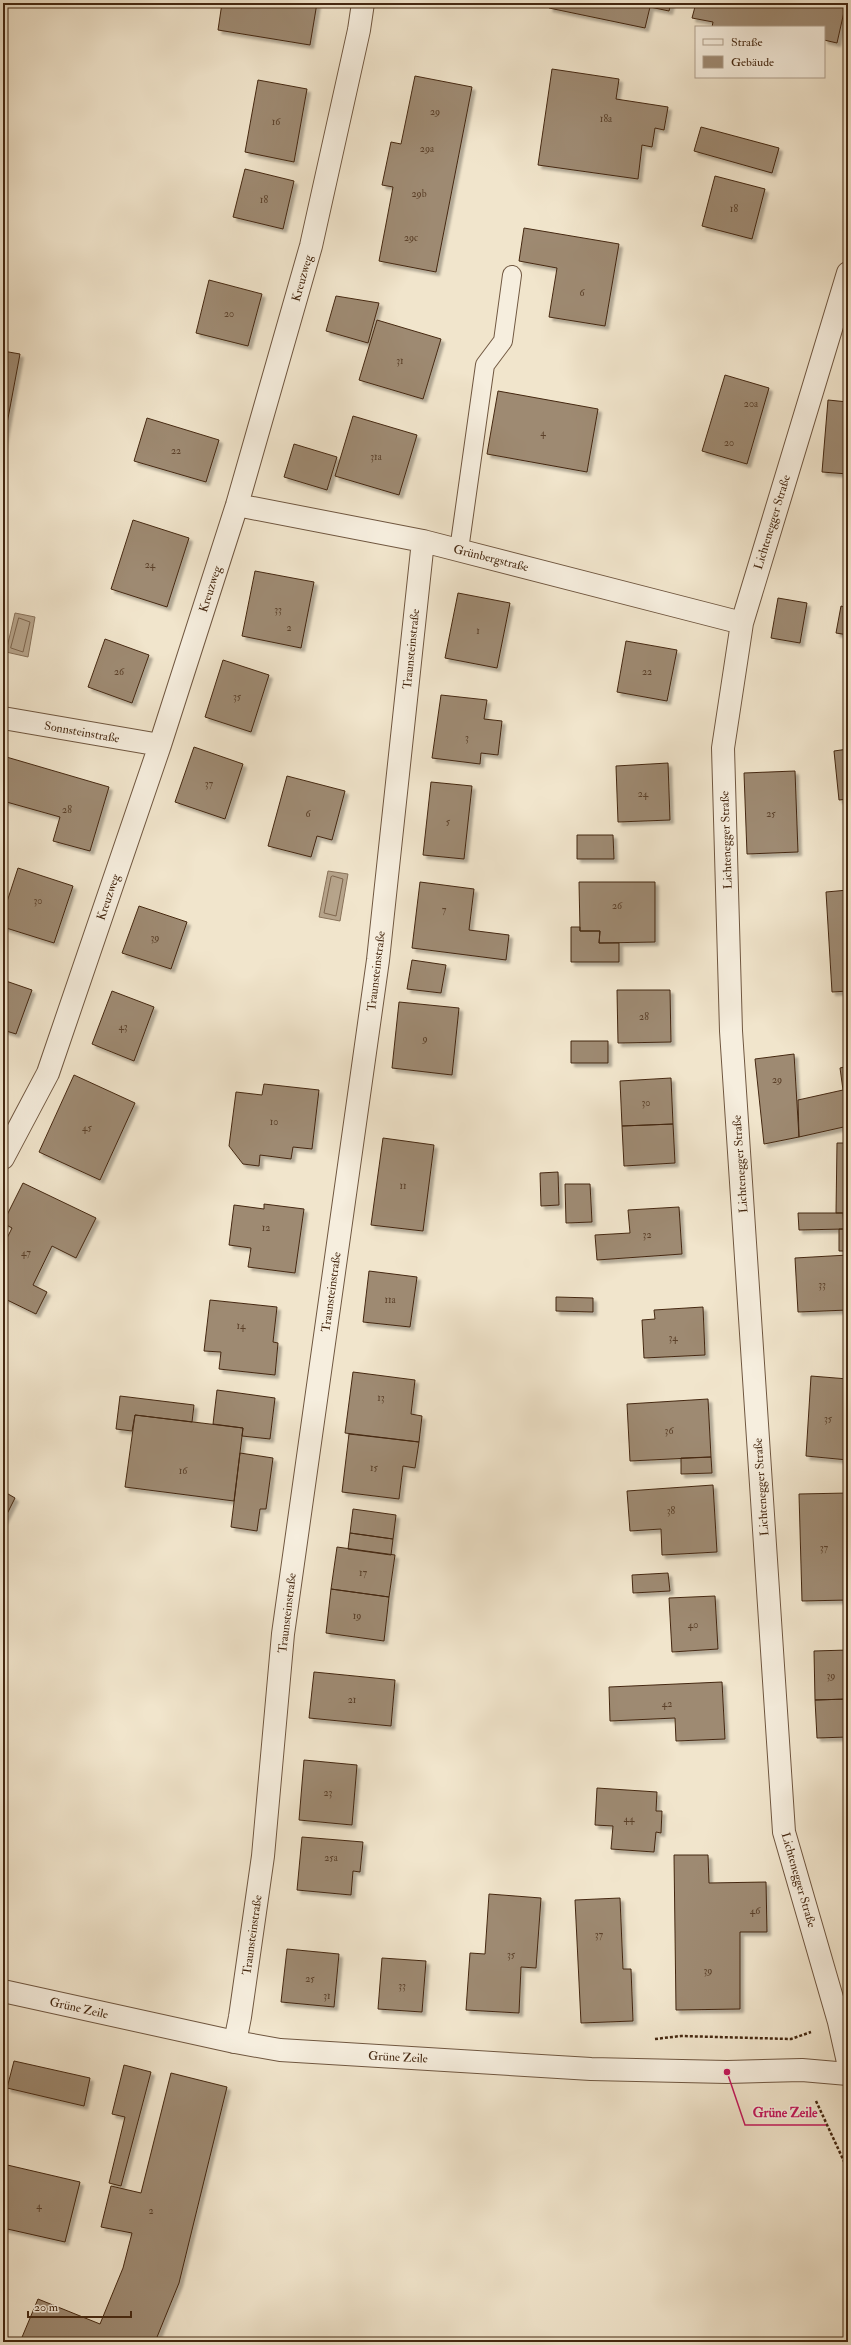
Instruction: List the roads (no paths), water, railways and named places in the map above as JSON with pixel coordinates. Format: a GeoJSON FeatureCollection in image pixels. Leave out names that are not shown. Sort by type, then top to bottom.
{"type":"FeatureCollection","features":[{"type":"Feature","properties":{"kind":"street","name":"Kreuzweg"},"geometry":{"type":"LineString","coordinates":[[3,1158],[48,1073],[160,745],[237,505],[311,246],[364,3]]}},
{"type":"Feature","properties":{"kind":"street","name":"Lichtenegger Straße"},"geometry":{"type":"LineString","coordinates":[[848,273],[742,623],[723,748],[731,1031],[784,1832],[839,2022],[848,2062]]}},
{"type":"Feature","properties":{"kind":"street","name":"Grünbergstraße"},"geometry":{"type":"LineString","coordinates":[[237,505],[423,541],[742,623]]}},
{"type":"Feature","properties":{"kind":"street","name":"Traunsteinstraße"},"geometry":{"type":"LineString","coordinates":[[235,2042],[240,2017],[263,1856],[283,1634],[378,960],[423,541]]}},
{"type":"Feature","properties":{"kind":"street","name":"Sonnsteinstraße"},"geometry":{"type":"LineString","coordinates":[[3,718],[160,745]]}},
{"type":"Feature","properties":{"kind":"street","name":"Grüne Zeile"},"geometry":{"type":"LineString","coordinates":[[3,1991],[235,2042],[280,2050],[590,2069],[727,2072],[802,2070],[848,2074]]}},
{"type":"Feature","properties":{"kind":"lane"},"geometry":{"type":"LineString","coordinates":[[459,550],[485,365],[503,340],[512,275]]}},
{"type":"Feature","properties":{"kind":"water"},"geometry":{"type":"Polygon","coordinates":[[[15,613],[35,617],[28,657],[6,652],[15,613]]]}},
{"type":"Feature","properties":{"kind":"water"},"geometry":{"type":"Polygon","coordinates":[[[328,871],[348,874],[340,921],[319,917],[328,871]]]}},
{"type":"Feature","properties":{"kind":"place","name":"Grüne Zeile"},"geometry":{"type":"Point","coordinates":[727,2072]}}]}
